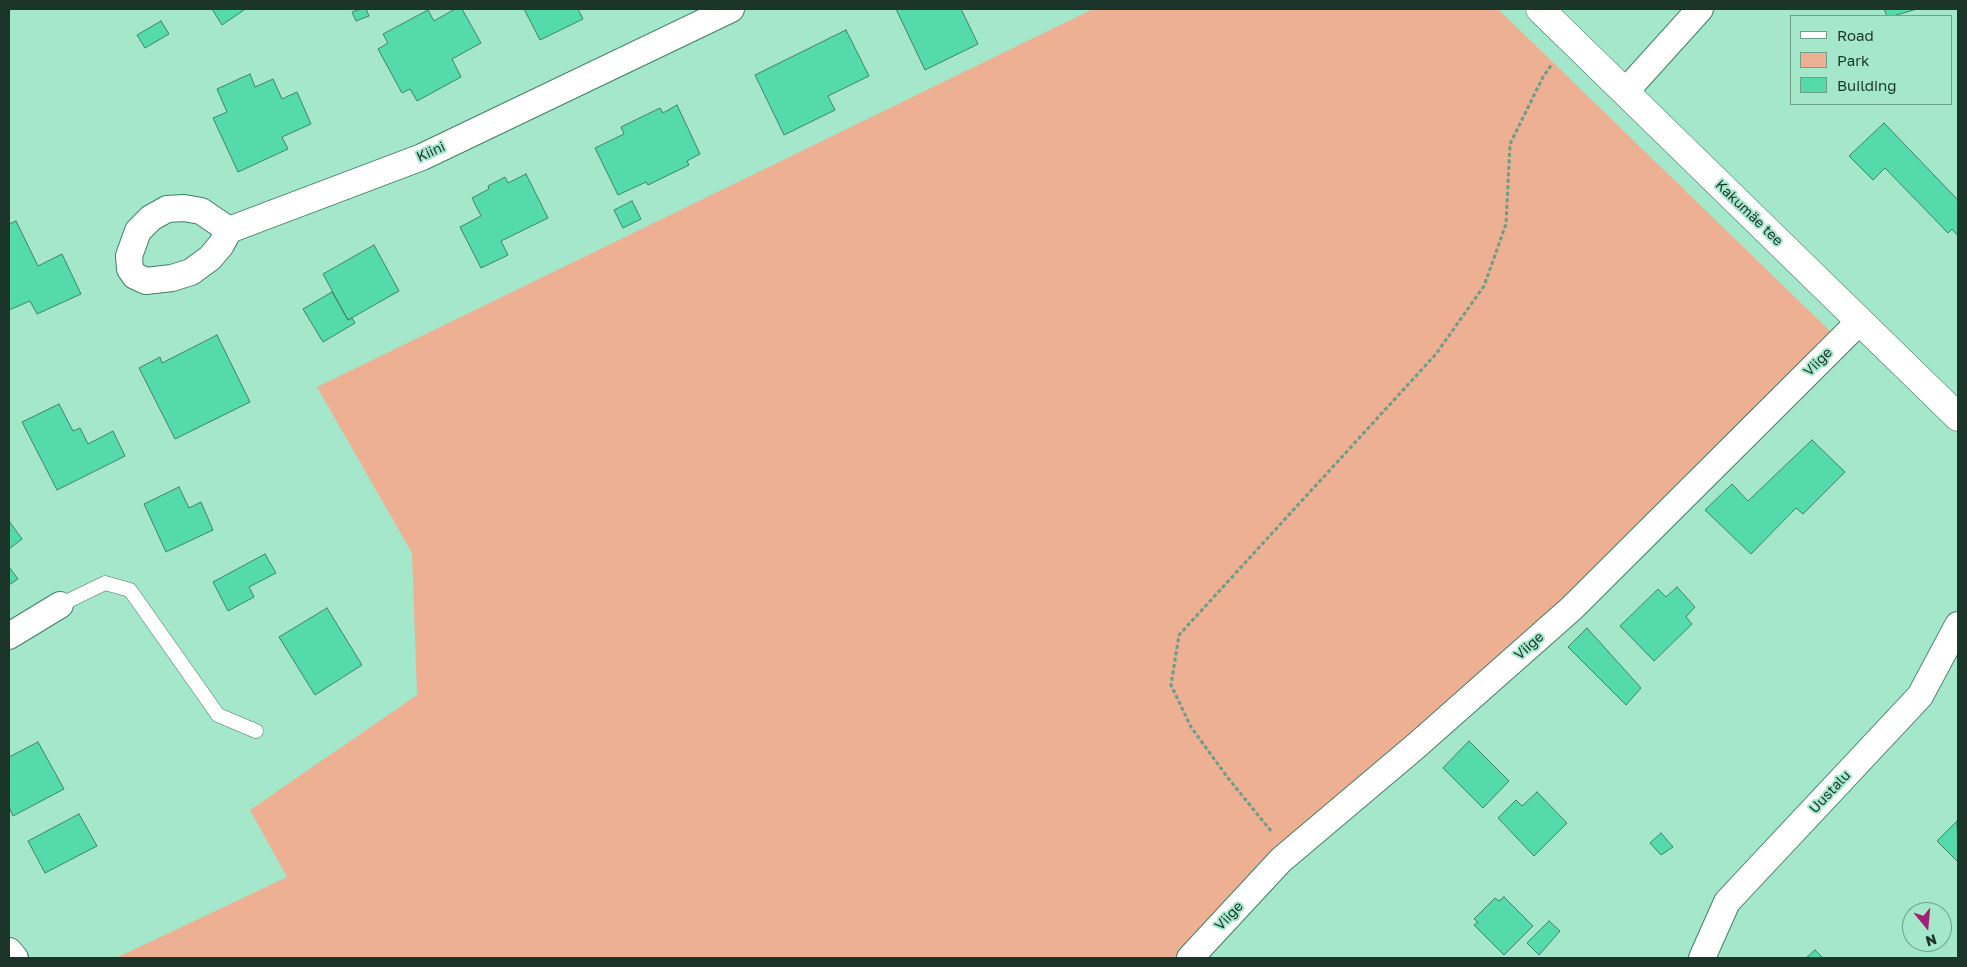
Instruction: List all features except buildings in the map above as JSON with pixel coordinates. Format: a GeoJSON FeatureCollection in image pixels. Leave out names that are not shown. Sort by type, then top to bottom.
{"type":"FeatureCollection","features":[{"type":"Feature","properties":{"kind":"street","name":"Kiini"},"geometry":{"type":"LineString","coordinates":[[229,230],[422,156],[731,9]]}},
{"type":"Feature","properties":{"kind":"street","name":"Kakumäe tee"},"geometry":{"type":"LineString","coordinates":[[1540,9],[1958,417]]}},
{"type":"Feature","properties":{"kind":"street"},"geometry":{"type":"LineString","coordinates":[[1625,92],[1700,9]]}},
{"type":"Feature","properties":{"kind":"street"},"geometry":{"type":"LineString","coordinates":[[184,208],[201,211],[229,230],[221,246],[210,258],[191,272],[156,281],[146,281],[135,276],[128,263],[132,243],[138,231],[151,218],[167,210],[184,208]]}},
{"type":"Feature","properties":{"kind":"street","name":"Viige"},"geometry":{"type":"LineString","coordinates":[[1190,958],[1281,860],[1416,746],[1572,608],[1859,322]]}},
{"type":"Feature","properties":{"kind":"street"},"geometry":{"type":"LineString","coordinates":[[9,636],[60,605]]}},
{"type":"Feature","properties":{"kind":"street","name":"Uustalu"},"geometry":{"type":"LineString","coordinates":[[1702,958],[1727,902],[1920,696],[1958,625]]}},
{"type":"Feature","properties":{"kind":"street"},"geometry":{"type":"LineString","coordinates":[[9,951],[15,958]]}},
{"type":"Feature","properties":{"kind":"lane"},"geometry":{"type":"LineString","coordinates":[[60,605],[105,583],[130,590],[218,715],[256,731]]}},
{"type":"Feature","properties":{"kind":"path"},"geometry":{"type":"LineString","coordinates":[[1281,860],[1271,832],[1228,778],[1191,726],[1170,684],[1180,635],[1436,354],[1484,286],[1506,224],[1510,144],[1542,77],[1572,39]]}},
{"type":"Feature","properties":{"kind":"green space"},"geometry":{"type":"Polygon","coordinates":[[[1093,9],[1498,9],[1832,333],[1607,561],[1178,958],[116,958],[287,877],[250,810],[417,695],[412,553],[317,387],[1093,9]]]}}]}
